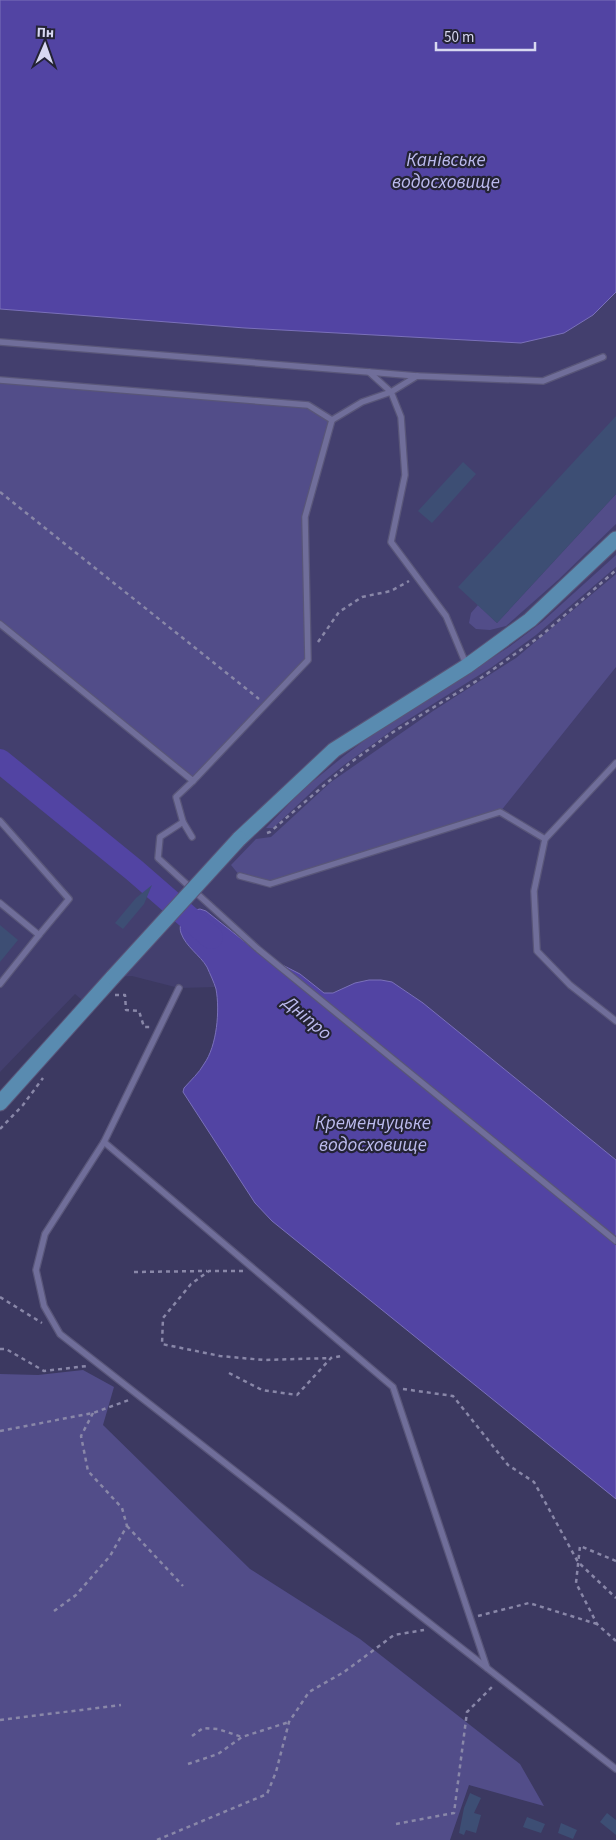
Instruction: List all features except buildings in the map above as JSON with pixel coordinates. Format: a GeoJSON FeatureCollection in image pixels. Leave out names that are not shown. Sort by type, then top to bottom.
{"type":"FeatureCollection","features":[{"type":"Feature","properties":{"kind":"main road"},"geometry":{"type":"LineString","coordinates":[[0,1103],[113,984],[239,839],[334,750],[467,666],[530,620],[616,539]]}},
{"type":"Feature","properties":{"kind":"lane"},"geometry":{"type":"LineString","coordinates":[[0,342],[417,376],[543,381],[603,357]]}},
{"type":"Feature","properties":{"kind":"lane"},"geometry":{"type":"LineString","coordinates":[[370,372],[391,392],[401,416],[404,475],[391,542],[446,616],[467,666]]}},
{"type":"Feature","properties":{"kind":"lane"},"geometry":{"type":"LineString","coordinates":[[192,837],[183,822],[176,797],[308,660],[305,517],[332,420],[362,402],[391,392],[417,376]]}},
{"type":"Feature","properties":{"kind":"lane"},"geometry":{"type":"LineString","coordinates":[[0,380],[308,405],[332,420]]}},
{"type":"Feature","properties":{"kind":"lane"},"geometry":{"type":"LineString","coordinates":[[0,624],[193,781]]}},
{"type":"Feature","properties":{"kind":"lane"},"geometry":{"type":"LineString","coordinates":[[616,763],[545,839],[534,890],[537,951],[570,985],[616,1021]]}},
{"type":"Feature","properties":{"kind":"lane"},"geometry":{"type":"LineString","coordinates":[[240,876],[270,884],[500,812],[545,839]]}},
{"type":"Feature","properties":{"kind":"lane"},"geometry":{"type":"LineString","coordinates":[[0,820],[69,899],[0,984]]}},
{"type":"Feature","properties":{"kind":"lane"},"geometry":{"type":"LineString","coordinates":[[183,822],[160,837],[158,858],[258,949],[616,1241]]}},
{"type":"Feature","properties":{"kind":"lane"},"geometry":{"type":"LineString","coordinates":[[0,903],[39,934]]}},
{"type":"Feature","properties":{"kind":"lane"},"geometry":{"type":"LineString","coordinates":[[179,988],[104,1142],[45,1234],[36,1270],[44,1306],[60,1334],[616,1770]]}},
{"type":"Feature","properties":{"kind":"lane"},"geometry":{"type":"LineString","coordinates":[[104,1142],[393,1387],[487,1668]]}},
{"type":"Feature","properties":{"kind":"path"},"geometry":{"type":"LineString","coordinates":[[0,492],[266,705]]}},
{"type":"Feature","properties":{"kind":"path"},"geometry":{"type":"LineString","coordinates":[[262,834],[270,832],[350,763],[390,734],[478,680],[542,635],[616,570]]}},
{"type":"Feature","properties":{"kind":"path"},"geometry":{"type":"LineString","coordinates":[[308,660],[318,640],[339,612],[362,597],[391,591],[416,576]]}},
{"type":"Feature","properties":{"kind":"path"},"geometry":{"type":"LineString","coordinates":[[113,984],[116,995],[125,995],[126,1010],[139,1011],[144,1027],[159,1026]]}},
{"type":"Feature","properties":{"kind":"path"},"geometry":{"type":"LineString","coordinates":[[209,1271],[191,1284],[163,1318],[162,1344],[220,1356],[264,1360],[331,1358],[353,1353]]}},
{"type":"Feature","properties":{"kind":"path"},"geometry":{"type":"LineString","coordinates":[[134,1272],[256,1271]]}},
{"type":"Feature","properties":{"kind":"path"},"geometry":{"type":"LineString","coordinates":[[0,1297],[60,1334]]}},
{"type":"Feature","properties":{"kind":"path"},"geometry":{"type":"LineString","coordinates":[[0,1349],[6,1349],[44,1371],[99,1364]]}},
{"type":"Feature","properties":{"kind":"path"},"geometry":{"type":"LineString","coordinates":[[229,1373],[262,1390],[297,1395],[331,1358]]}},
{"type":"Feature","properties":{"kind":"path"},"geometry":{"type":"LineString","coordinates":[[393,1387],[453,1396],[508,1464],[534,1482],[578,1562],[616,1598]]}},
{"type":"Feature","properties":{"kind":"path"},"geometry":{"type":"LineString","coordinates":[[0,1431],[93,1413],[140,1396]]}},
{"type":"Feature","properties":{"kind":"path"},"geometry":{"type":"LineString","coordinates":[[93,1413],[81,1436],[88,1471],[122,1508],[127,1526],[183,1586]]}},
{"type":"Feature","properties":{"kind":"path"},"geometry":{"type":"LineString","coordinates":[[54,1611],[76,1595],[110,1556],[127,1526]]}},
{"type":"Feature","properties":{"kind":"path"},"geometry":{"type":"LineString","coordinates":[[616,1561],[580,1546],[576,1583],[597,1624],[616,1641]]}},
{"type":"Feature","properties":{"kind":"path"},"geometry":{"type":"LineString","coordinates":[[470,1619],[529,1603],[597,1624]]}},
{"type":"Feature","properties":{"kind":"path"},"geometry":{"type":"LineString","coordinates":[[156,1840],[267,1794],[276,1772],[289,1722],[310,1692],[344,1672],[394,1635],[435,1628]]}},
{"type":"Feature","properties":{"kind":"path"},"geometry":{"type":"LineString","coordinates":[[396,1824],[454,1814],[466,1712],[500,1679]]}},
{"type":"Feature","properties":{"kind":"path"},"geometry":{"type":"LineString","coordinates":[[0,1720],[121,1705]]}},
{"type":"Feature","properties":{"kind":"path"},"geometry":{"type":"LineString","coordinates":[[188,1764],[218,1754],[242,1737],[289,1722]]}},
{"type":"Feature","properties":{"kind":"path"},"geometry":{"type":"LineString","coordinates":[[192,1736],[203,1728],[218,1729],[242,1737]]}},
{"type":"Feature","properties":{"kind":"shaded area"},"geometry":{"type":"Polygon","coordinates":[[[616,292],[616,1160],[423,1003],[392,982],[343,989],[329,994],[324,993],[300,974],[259,953],[206,911],[200,909],[181,932],[184,939],[206,965],[216,987],[179,988],[132,976],[113,977],[88,1005],[75,994],[0,1072],[0,309],[245,328],[521,343],[593,315],[616,292]]]}},
{"type":"Feature","properties":{"kind":"shaded area"},"geometry":{"type":"Polygon","coordinates":[[[0,380],[308,405],[332,420],[305,517],[308,660],[193,781],[0,624],[0,380]]]}},
{"type":"Feature","properties":{"kind":"shaded area"},"geometry":{"type":"Polygon","coordinates":[[[616,494],[616,524],[558,580],[506,626],[490,630],[476,629],[469,623],[471,613],[478,605],[497,623],[616,494]]]}},
{"type":"Feature","properties":{"kind":"shaded area"},"geometry":{"type":"Polygon","coordinates":[[[616,555],[616,567],[536,635],[492,667],[398,726],[320,784],[273,828],[266,828],[301,791],[344,756],[378,730],[509,647],[542,622],[616,555]]]}},
{"type":"Feature","properties":{"kind":"shaded area"},"geometry":{"type":"Polygon","coordinates":[[[616,574],[616,667],[500,812],[270,884],[240,876],[231,865],[256,839],[271,837],[331,782],[433,711],[516,658],[616,574]]]}},
{"type":"Feature","properties":{"kind":"shaded area"},"geometry":{"type":"Polygon","coordinates":[[[83,1370],[114,1387],[103,1425],[250,1569],[360,1639],[520,1764],[544,1806],[469,1785],[450,1840],[0,1840],[0,1374],[38,1375],[83,1370]]]}},
{"type":"Feature","properties":{"kind":"water","name":"Канівське водосховище"},"geometry":{"type":"Polygon","coordinates":[[[0,0],[616,0],[616,292],[593,315],[564,333],[521,343],[245,328],[0,309],[0,0]]]}},
{"type":"Feature","properties":{"kind":"water","name":"Кременчуцьке водосховище"},"geometry":{"type":"Polygon","coordinates":[[[200,909],[206,911],[259,953],[300,974],[324,993],[333,993],[355,983],[369,980],[392,982],[423,1003],[616,1160],[616,1499],[272,1221],[255,1203],[183,1092],[208,1056],[215,1038],[216,1028],[216,989],[207,967],[183,938],[180,929],[185,917],[200,909]]]}},
{"type":"Feature","properties":{"kind":"waterway","name":"Дніпро"},"geometry":{"type":"LineString","coordinates":[[0,761],[134,870],[211,937]]}}]}
